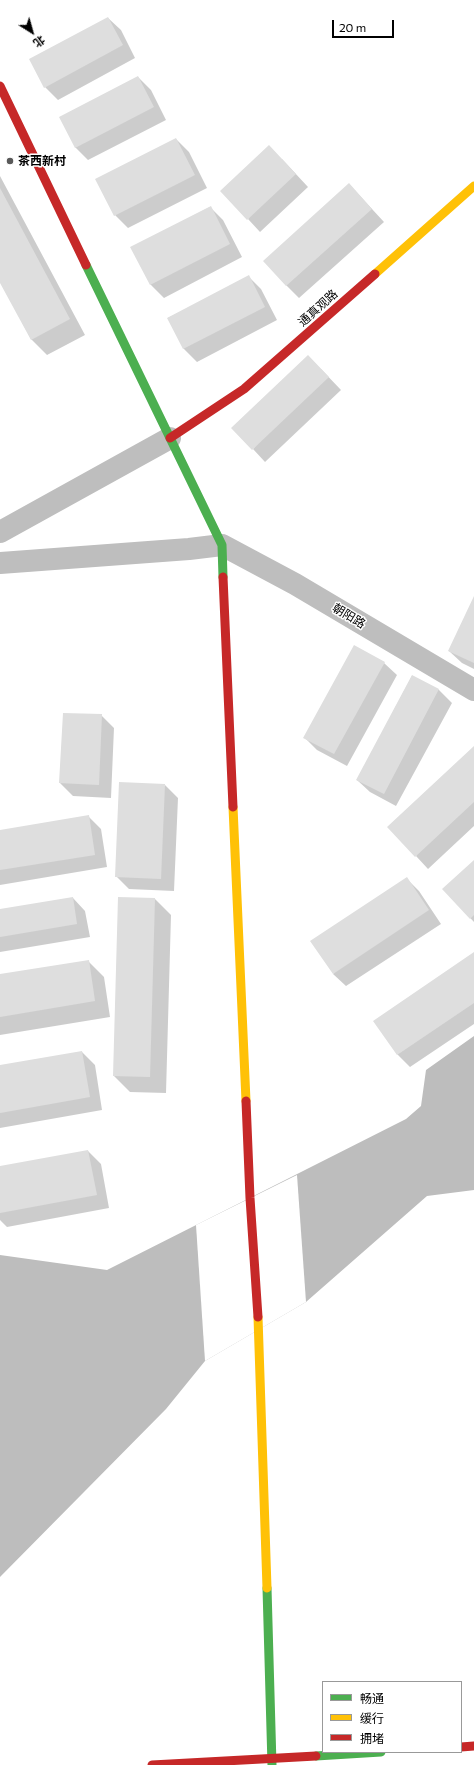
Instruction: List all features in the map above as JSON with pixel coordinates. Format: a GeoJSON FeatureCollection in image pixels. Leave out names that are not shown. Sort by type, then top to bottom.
{"type":"FeatureCollection","features":[{"type":"Feature","properties":{"kind":"main road"},"geometry":{"type":"LineString","coordinates":[[0,86],[222,545],[250,1198],[259,1329],[272,1762]]}},
{"type":"Feature","properties":{"kind":"main road","name":"通真观路"},"geometry":{"type":"LineString","coordinates":[[170,438],[244,389],[474,186]]}},
{"type":"Feature","properties":{"kind":"main road"},"geometry":{"type":"LineString","coordinates":[[462,1747],[474,1746]]}},
{"type":"Feature","properties":{"kind":"main road"},"geometry":{"type":"LineString","coordinates":[[152,1765],[272,1762],[370,1753]]}},
{"type":"Feature","properties":{"kind":"street"},"geometry":{"type":"LineString","coordinates":[[0,532],[170,438]]}},
{"type":"Feature","properties":{"kind":"street"},"geometry":{"type":"LineString","coordinates":[[0,563],[189,549],[222,545]]}},
{"type":"Feature","properties":{"kind":"street","name":"朝阳路"},"geometry":{"type":"LineString","coordinates":[[222,545],[295,584],[474,690]]}},
{"type":"Feature","properties":{"kind":"shaded area"},"geometry":{"type":"Polygon","coordinates":[[[474,1036],[474,1190],[427,1196],[306,1302],[205,1361],[166,1409],[0,1577],[0,1255],[107,1270],[406,1119],[421,1106],[426,1070],[474,1036]]]}},
{"type":"Feature","properties":{"kind":"pier"},"geometry":{"type":"Polygon","coordinates":[[[297,1175],[306,1302],[205,1361],[196,1225],[297,1175]]]}},
{"type":"Feature","properties":{"kind":"building"},"geometry":{"type":"Polygon","coordinates":[[[108,17],[123,45],[44,88],[29,59],[108,17]]]}},
{"type":"Feature","properties":{"kind":"building"},"geometry":{"type":"Polygon","coordinates":[[[138,76],[154,107],[75,148],[59,117],[138,76]]]}},
{"type":"Feature","properties":{"kind":"building"},"geometry":{"type":"Polygon","coordinates":[[[176,138],[195,175],[114,216],[95,179],[176,138]]]}},
{"type":"Feature","properties":{"kind":"building"},"geometry":{"type":"Polygon","coordinates":[[[269,145],[296,174],[247,220],[220,191],[269,145]]]}},
{"type":"Feature","properties":{"kind":"building"},"geometry":{"type":"Polygon","coordinates":[[[349,183],[372,209],[286,286],[263,261],[349,183]]]}},
{"type":"Feature","properties":{"kind":"building"},"geometry":{"type":"Polygon","coordinates":[[[0,188],[70,319],[31,340],[0,283],[0,188]]]}},
{"type":"Feature","properties":{"kind":"building"},"geometry":{"type":"Polygon","coordinates":[[[211,206],[230,244],[150,285],[130,247],[211,206]]]}},
{"type":"Feature","properties":{"kind":"building"},"geometry":{"type":"Polygon","coordinates":[[[249,275],[265,307],[183,349],[167,318],[249,275]]]}},
{"type":"Feature","properties":{"kind":"building"},"geometry":{"type":"Polygon","coordinates":[[[308,355],[329,377],[252,450],[231,428],[308,355]]]}},
{"type":"Feature","properties":{"kind":"building"},"geometry":{"type":"Polygon","coordinates":[[[474,596],[474,663],[448,651],[474,596]]]}},
{"type":"Feature","properties":{"kind":"building"},"geometry":{"type":"Polygon","coordinates":[[[354,645],[385,662],[334,754],[303,738],[354,645]]]}},
{"type":"Feature","properties":{"kind":"building"},"geometry":{"type":"Polygon","coordinates":[[[412,675],[439,689],[384,794],[356,780],[412,675]]]}},
{"type":"Feature","properties":{"kind":"building"},"geometry":{"type":"Polygon","coordinates":[[[63,713],[102,714],[99,785],[59,783],[63,713]]]}},
{"type":"Feature","properties":{"kind":"building"},"geometry":{"type":"Polygon","coordinates":[[[474,746],[474,802],[415,857],[387,827],[474,746]]]}},
{"type":"Feature","properties":{"kind":"building"},"geometry":{"type":"Polygon","coordinates":[[[119,782],[165,784],[161,879],[115,877],[119,782]]]}},
{"type":"Feature","properties":{"kind":"building"},"geometry":{"type":"Polygon","coordinates":[[[89,815],[95,855],[0,870],[0,830],[89,815]]]}},
{"type":"Feature","properties":{"kind":"building"},"geometry":{"type":"Polygon","coordinates":[[[474,860],[474,915],[470,919],[442,889],[474,860]]]}},
{"type":"Feature","properties":{"kind":"building"},"geometry":{"type":"Polygon","coordinates":[[[407,877],[429,910],[333,974],[310,941],[407,877]]]}},
{"type":"Feature","properties":{"kind":"building"},"geometry":{"type":"Polygon","coordinates":[[[73,897],[77,924],[0,937],[0,909],[73,897]]]}},
{"type":"Feature","properties":{"kind":"building"},"geometry":{"type":"Polygon","coordinates":[[[118,897],[155,898],[150,1077],[113,1076],[118,897]]]}},
{"type":"Feature","properties":{"kind":"building"},"geometry":{"type":"Polygon","coordinates":[[[474,952],[474,1003],[397,1055],[373,1021],[474,952]]]}},
{"type":"Feature","properties":{"kind":"building"},"geometry":{"type":"Polygon","coordinates":[[[89,960],[95,1001],[0,1017],[0,974],[89,960]]]}},
{"type":"Feature","properties":{"kind":"building"},"geometry":{"type":"Polygon","coordinates":[[[82,1051],[90,1097],[0,1113],[0,1065],[82,1051]]]}},
{"type":"Feature","properties":{"kind":"building"},"geometry":{"type":"Polygon","coordinates":[[[88,1150],[97,1195],[0,1213],[0,1166],[88,1150]]]}},
{"type":"Feature","properties":{"kind":"traffic: fast"},"geometry":{"type":"LineString","coordinates":[[86,265],[222,545],[223,577]]}},
{"type":"Feature","properties":{"kind":"traffic: fast"},"geometry":{"type":"LineString","coordinates":[[267,1588],[272,1765]]}},
{"type":"Feature","properties":{"kind":"traffic: fast"},"geometry":{"type":"LineString","coordinates":[[316,1756],[365,1753]]}},
{"type":"Feature","properties":{"kind":"traffic: slow"},"geometry":{"type":"LineString","coordinates":[[375,274],[474,186]]}},
{"type":"Feature","properties":{"kind":"traffic: slow"},"geometry":{"type":"LineString","coordinates":[[233,807],[246,1101]]}},
{"type":"Feature","properties":{"kind":"traffic: slow"},"geometry":{"type":"LineString","coordinates":[[258,1317],[267,1588]]}},
{"type":"Feature","properties":{"kind":"traffic: jam"},"geometry":{"type":"LineString","coordinates":[[0,86],[86,265]]}},
{"type":"Feature","properties":{"kind":"traffic: jam"},"geometry":{"type":"LineString","coordinates":[[170,438],[244,389],[375,274]]}},
{"type":"Feature","properties":{"kind":"traffic: jam"},"geometry":{"type":"LineString","coordinates":[[223,577],[233,807]]}},
{"type":"Feature","properties":{"kind":"traffic: jam"},"geometry":{"type":"LineString","coordinates":[[246,1101],[250,1198],[258,1317]]}},
{"type":"Feature","properties":{"kind":"traffic: jam"},"geometry":{"type":"LineString","coordinates":[[462,1747],[474,1746]]}},
{"type":"Feature","properties":{"kind":"traffic: jam"},"geometry":{"type":"LineString","coordinates":[[152,1765],[316,1756]]}},
{"type":"Feature","properties":{"kind":"place","name":"茶西新村"},"geometry":{"type":"Point","coordinates":[10,161]}}]}
